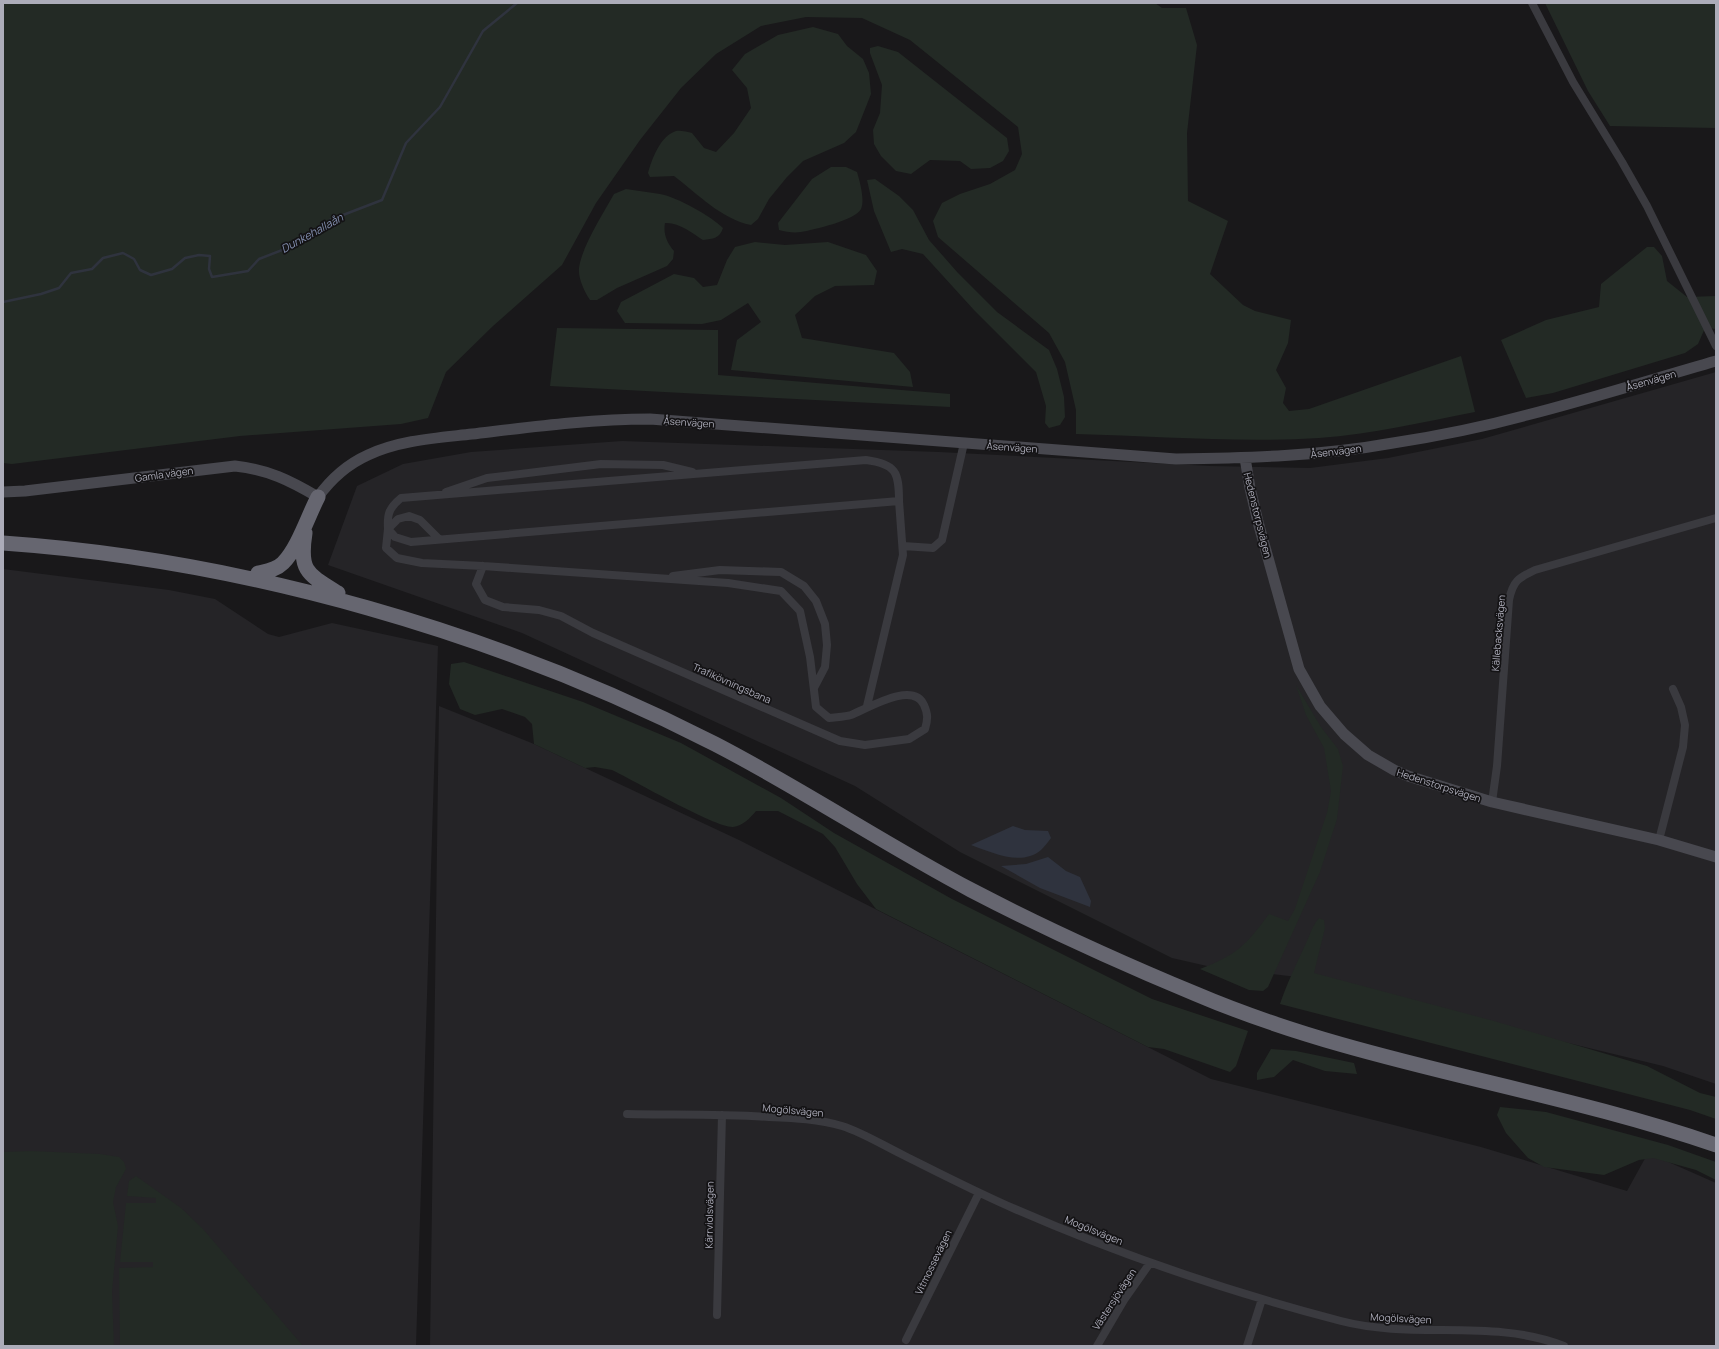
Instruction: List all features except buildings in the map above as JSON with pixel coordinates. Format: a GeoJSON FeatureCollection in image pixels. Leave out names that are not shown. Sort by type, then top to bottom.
{"type":"FeatureCollection","features":[{"type":"Feature","properties":{"kind":"highway"},"geometry":{"type":"LineString","coordinates":[[258,573],[269,571],[283,563],[293,549],[318,497]]}},
{"type":"Feature","properties":{"kind":"highway"},"geometry":{"type":"LineString","coordinates":[[306,524],[302,551],[305,566],[314,578],[338,593]]}},
{"type":"Feature","properties":{"kind":"highway"},"geometry":{"type":"LineString","coordinates":[[3,536],[122,549],[258,573],[338,593],[461,630],[552,664],[637,700],[718,739],[1021,908],[1151,968],[1284,1018],[1345,1037],[1441,1063],[1614,1106],[1716,1137]]}},
{"type":"Feature","properties":{"kind":"highway"},"geometry":{"type":"LineString","coordinates":[[3,542],[121,555],[202,569],[336,600],[459,637],[551,670],[716,744],[968,888],[1068,939],[1202,997],[1246,1014],[1342,1044],[1618,1116],[1716,1145]]}},
{"type":"Feature","properties":{"kind":"street"},"geometry":{"type":"LineString","coordinates":[[1532,3],[1573,82],[1618,155],[1647,206],[1716,346]]}},
{"type":"Feature","properties":{"kind":"street","name":"Åsenvägen"},"geometry":{"type":"LineString","coordinates":[[318,497],[340,472],[352,464],[368,455],[398,444],[580,421],[650,419],[1176,459],[1245,458],[1328,452],[1392,444],[1455,432],[1527,415],[1716,361]]}},
{"type":"Feature","properties":{"kind":"street"},"geometry":{"type":"LineString","coordinates":[[903,546],[932,548],[942,540],[964,444]]}},
{"type":"Feature","properties":{"kind":"street","name":"Hedenstorpsvägen"},"geometry":{"type":"LineString","coordinates":[[1245,458],[1258,522],[1299,669],[1320,706],[1344,734],[1368,755],[1385,766],[1422,781],[1492,802],[1659,840],[1716,856]]}},
{"type":"Feature","properties":{"kind":"street","name":"Trafikövningsbana"},"geometry":{"type":"LineString","coordinates":[[483,566],[476,584],[486,600],[503,608],[539,610],[561,616],[593,633],[840,741],[865,745],[909,739],[925,728],[929,715],[923,702],[918,696],[902,695],[867,706],[850,715],[829,718],[816,707],[810,657],[800,611],[781,591],[728,584],[656,578],[483,566],[422,563],[397,558],[386,548],[388,529],[387,516],[394,504],[401,498],[866,460],[882,462],[893,470],[899,484],[903,555],[867,706]]}},
{"type":"Feature","properties":{"kind":"street","name":"Trafikövningsbana"},"geometry":{"type":"LineString","coordinates":[[435,496],[487,478],[601,464],[663,465],[699,474]]}},
{"type":"Feature","properties":{"kind":"street","name":"Gamla vägen"},"geometry":{"type":"LineString","coordinates":[[3,492],[25,492],[235,466],[252,468],[274,474],[318,497]]}},
{"type":"Feature","properties":{"kind":"street"},"geometry":{"type":"LineString","coordinates":[[439,539],[420,520],[409,516],[398,519],[388,529],[396,537],[411,542],[899,501]]}},
{"type":"Feature","properties":{"kind":"street","name":"Källebacksvägen"},"geometry":{"type":"LineString","coordinates":[[1492,802],[1497,766],[1510,600],[1512,589],[1520,577],[1535,570],[1716,518]]}},
{"type":"Feature","properties":{"kind":"street","name":"Trafikövningsbana"},"geometry":{"type":"LineString","coordinates":[[656,578],[720,570],[781,572],[804,586],[816,601],[825,624],[826,631],[827,645],[825,667],[814,689]]}},
{"type":"Feature","properties":{"kind":"street"},"geometry":{"type":"LineString","coordinates":[[1659,840],[1683,747],[1685,725],[1682,707],[1673,689]]}},
{"type":"Feature","properties":{"kind":"street","name":"Mogölsvägen"},"geometry":{"type":"LineString","coordinates":[[627,1114],[800,1119],[842,1126],[1017,1210],[1150,1263],[1262,1299],[1367,1327],[1524,1334],[1545,1339],[1564,1346]]}},
{"type":"Feature","properties":{"kind":"street","name":"Kärrviolsvägen"},"geometry":{"type":"LineString","coordinates":[[717,1315],[722,1116]]}},
{"type":"Feature","properties":{"kind":"street","name":"Vitmossevägen"},"geometry":{"type":"LineString","coordinates":[[906,1340],[979,1193]]}},
{"type":"Feature","properties":{"kind":"street","name":"Västersjövägen"},"geometry":{"type":"LineString","coordinates":[[1097,1346],[1124,1300],[1150,1263]]}},
{"type":"Feature","properties":{"kind":"street"},"geometry":{"type":"LineString","coordinates":[[1247,1346],[1262,1299]]}},
{"type":"Feature","properties":{"kind":"shaded area"},"geometry":{"type":"Polygon","coordinates":[[[3,3],[1155,3],[1162,8],[1186,8],[1197,45],[1187,133],[1188,201],[1228,221],[1210,274],[1243,305],[1255,311],[1291,320],[1288,343],[1276,370],[1286,388],[1283,403],[1289,411],[1309,409],[1461,356],[1475,412],[1378,431],[1319,438],[1258,440],[1076,434],[1076,410],[1065,362],[1049,333],[938,237],[933,221],[942,203],[960,194],[990,184],[1015,170],[1022,154],[1018,127],[910,40],[862,18],[806,17],[761,26],[716,54],[681,88],[640,140],[596,203],[562,265],[493,326],[446,372],[428,418],[401,424],[240,436],[12,464],[3,463],[3,3]]]}},
{"type":"Feature","properties":{"kind":"shaded area"},"geometry":{"type":"Polygon","coordinates":[[[1545,3],[1716,3],[1716,128],[1610,126],[1588,91],[1545,3]]]}},
{"type":"Feature","properties":{"kind":"shaded area"},"geometry":{"type":"Polygon","coordinates":[[[813,27],[838,34],[847,46],[863,59],[869,73],[871,94],[856,132],[844,143],[803,161],[787,177],[769,199],[758,219],[751,225],[740,222],[720,212],[674,176],[650,177],[648,173],[661,143],[670,134],[676,131],[692,133],[704,148],[716,152],[734,133],[751,108],[747,88],[732,70],[745,54],[778,35],[813,27]]]}},
{"type":"Feature","properties":{"kind":"shaded area"},"geometry":{"type":"Polygon","coordinates":[[[878,46],[898,52],[1007,138],[1009,151],[1003,161],[990,168],[971,169],[960,161],[930,160],[911,174],[896,171],[881,156],[874,144],[873,130],[880,113],[882,85],[870,53],[870,48],[878,46]]]}},
{"type":"Feature","properties":{"kind":"shaded area"},"geometry":{"type":"Polygon","coordinates":[[[831,167],[846,167],[857,172],[861,186],[861,209],[843,221],[815,229],[801,232],[787,232],[779,230],[778,223],[812,179],[831,167]]]}},
{"type":"Feature","properties":{"kind":"shaded area"},"geometry":{"type":"Polygon","coordinates":[[[875,179],[899,196],[913,210],[929,240],[958,273],[997,312],[1049,350],[1057,369],[1064,397],[1065,417],[1060,425],[1049,428],[1045,423],[1046,406],[1036,372],[974,310],[923,254],[902,249],[891,252],[874,211],[867,180],[875,179]]]}},
{"type":"Feature","properties":{"kind":"shaded area"},"geometry":{"type":"Polygon","coordinates":[[[626,189],[660,194],[675,199],[702,213],[723,228],[718,236],[703,240],[680,226],[665,223],[666,238],[674,251],[673,259],[667,266],[617,288],[597,300],[590,300],[579,276],[581,259],[594,230],[614,194],[626,189]]]}},
{"type":"Feature","properties":{"kind":"shaded area"},"geometry":{"type":"Polygon","coordinates":[[[755,242],[785,245],[828,242],[866,255],[877,271],[874,285],[835,286],[815,296],[795,315],[802,338],[894,353],[910,372],[913,387],[731,370],[737,340],[761,322],[748,303],[721,320],[702,324],[625,323],[617,311],[621,302],[674,274],[694,278],[703,287],[717,285],[727,260],[735,247],[755,242]]]}},
{"type":"Feature","properties":{"kind":"shaded area"},"geometry":{"type":"Polygon","coordinates":[[[1647,247],[1654,247],[1662,256],[1667,281],[1687,297],[1716,296],[1716,329],[1705,328],[1698,344],[1685,353],[1553,393],[1526,398],[1501,340],[1546,320],[1599,307],[1601,284],[1647,247]]]}},
{"type":"Feature","properties":{"kind":"shaded area"},"geometry":{"type":"Polygon","coordinates":[[[557,328],[718,330],[718,375],[950,394],[950,407],[550,386],[557,328]]]}},
{"type":"Feature","properties":{"kind":"shaded area"},"geometry":{"type":"Polygon","coordinates":[[[1716,372],[1716,1084],[1663,1066],[1297,977],[1207,966],[1172,958],[960,852],[855,786],[522,633],[328,565],[357,486],[403,464],[471,452],[622,441],[939,452],[1210,466],[1310,468],[1388,458],[1482,439],[1716,372]]]}},
{"type":"Feature","properties":{"kind":"shaded area"},"geometry":{"type":"Polygon","coordinates":[[[3,569],[169,590],[215,599],[268,634],[279,637],[332,623],[438,646],[416,1346],[3,1346],[3,569]]]}},
{"type":"Feature","properties":{"kind":"shaded area"},"geometry":{"type":"Polygon","coordinates":[[[464,662],[583,702],[681,743],[781,798],[834,833],[952,899],[1152,999],[1248,1031],[1236,1066],[1230,1072],[1164,1049],[1148,1047],[876,909],[857,884],[835,847],[823,834],[778,811],[756,811],[749,819],[740,825],[733,827],[724,825],[674,803],[612,770],[595,767],[585,768],[534,744],[532,724],[525,717],[502,709],[475,715],[460,709],[449,684],[451,664],[464,662]]]}},
{"type":"Feature","properties":{"kind":"shaded area"},"geometry":{"type":"Polygon","coordinates":[[[1296,685],[1321,727],[1338,749],[1343,766],[1337,819],[1320,872],[1268,987],[1263,991],[1249,990],[1200,969],[1223,959],[1240,948],[1247,942],[1269,914],[1288,921],[1295,909],[1327,813],[1331,791],[1324,748],[1306,715],[1296,685]]]}},
{"type":"Feature","properties":{"kind":"shaded area"},"geometry":{"type":"Polygon","coordinates":[[[439,706],[534,744],[739,840],[1211,1079],[1481,1147],[1627,1191],[1648,1153],[1716,1183],[1716,1346],[430,1346],[439,706]]]}},
{"type":"Feature","properties":{"kind":"shaded area"},"geometry":{"type":"Polygon","coordinates":[[[1013,826],[1025,830],[1048,831],[1051,838],[1041,850],[1033,855],[1015,858],[997,854],[971,845],[1013,826]]]}},
{"type":"Feature","properties":{"kind":"shaded area"},"geometry":{"type":"Polygon","coordinates":[[[1048,857],[1066,871],[1080,877],[1091,901],[1090,907],[1040,888],[1001,866],[1026,864],[1048,857]]]}},
{"type":"Feature","properties":{"kind":"shaded area"},"geometry":{"type":"Polygon","coordinates":[[[1319,918],[1324,920],[1325,928],[1314,973],[1494,1021],[1647,1066],[1700,1093],[1716,1097],[1716,1119],[1690,1110],[1280,1004],[1312,930],[1319,918]]]}},
{"type":"Feature","properties":{"kind":"shaded area"},"geometry":{"type":"Polygon","coordinates":[[[1271,1049],[1296,1051],[1354,1063],[1357,1074],[1325,1071],[1293,1060],[1274,1077],[1257,1080],[1257,1073],[1271,1049]]]}},
{"type":"Feature","properties":{"kind":"shaded area"},"geometry":{"type":"Polygon","coordinates":[[[1500,1107],[1546,1112],[1668,1145],[1716,1162],[1716,1180],[1696,1170],[1653,1158],[1639,1160],[1604,1175],[1544,1167],[1528,1158],[1506,1133],[1497,1115],[1500,1107]]]}},
{"type":"Feature","properties":{"kind":"shaded area"},"geometry":{"type":"Polygon","coordinates":[[[31,1151],[100,1154],[119,1157],[124,1162],[126,1169],[116,1187],[113,1202],[118,1226],[112,1292],[114,1346],[3,1346],[3,1152],[31,1151]]]}},
{"type":"Feature","properties":{"kind":"shaded area"},"geometry":{"type":"Polygon","coordinates":[[[136,1176],[181,1208],[203,1229],[303,1346],[120,1346],[119,1268],[153,1267],[153,1262],[120,1262],[126,1203],[156,1203],[156,1198],[127,1196],[129,1181],[136,1176]]]}},
{"type":"Feature","properties":{"kind":"waterway","name":"Dunkehallaån"},"geometry":{"type":"LineString","coordinates":[[3,302],[41,294],[59,288],[71,273],[92,269],[103,258],[123,253],[134,259],[140,270],[151,275],[172,269],[185,258],[199,255],[210,256],[209,269],[212,277],[248,271],[259,259],[290,247],[330,220],[382,200],[406,143],[440,107],[483,31],[517,3]]}}]}
